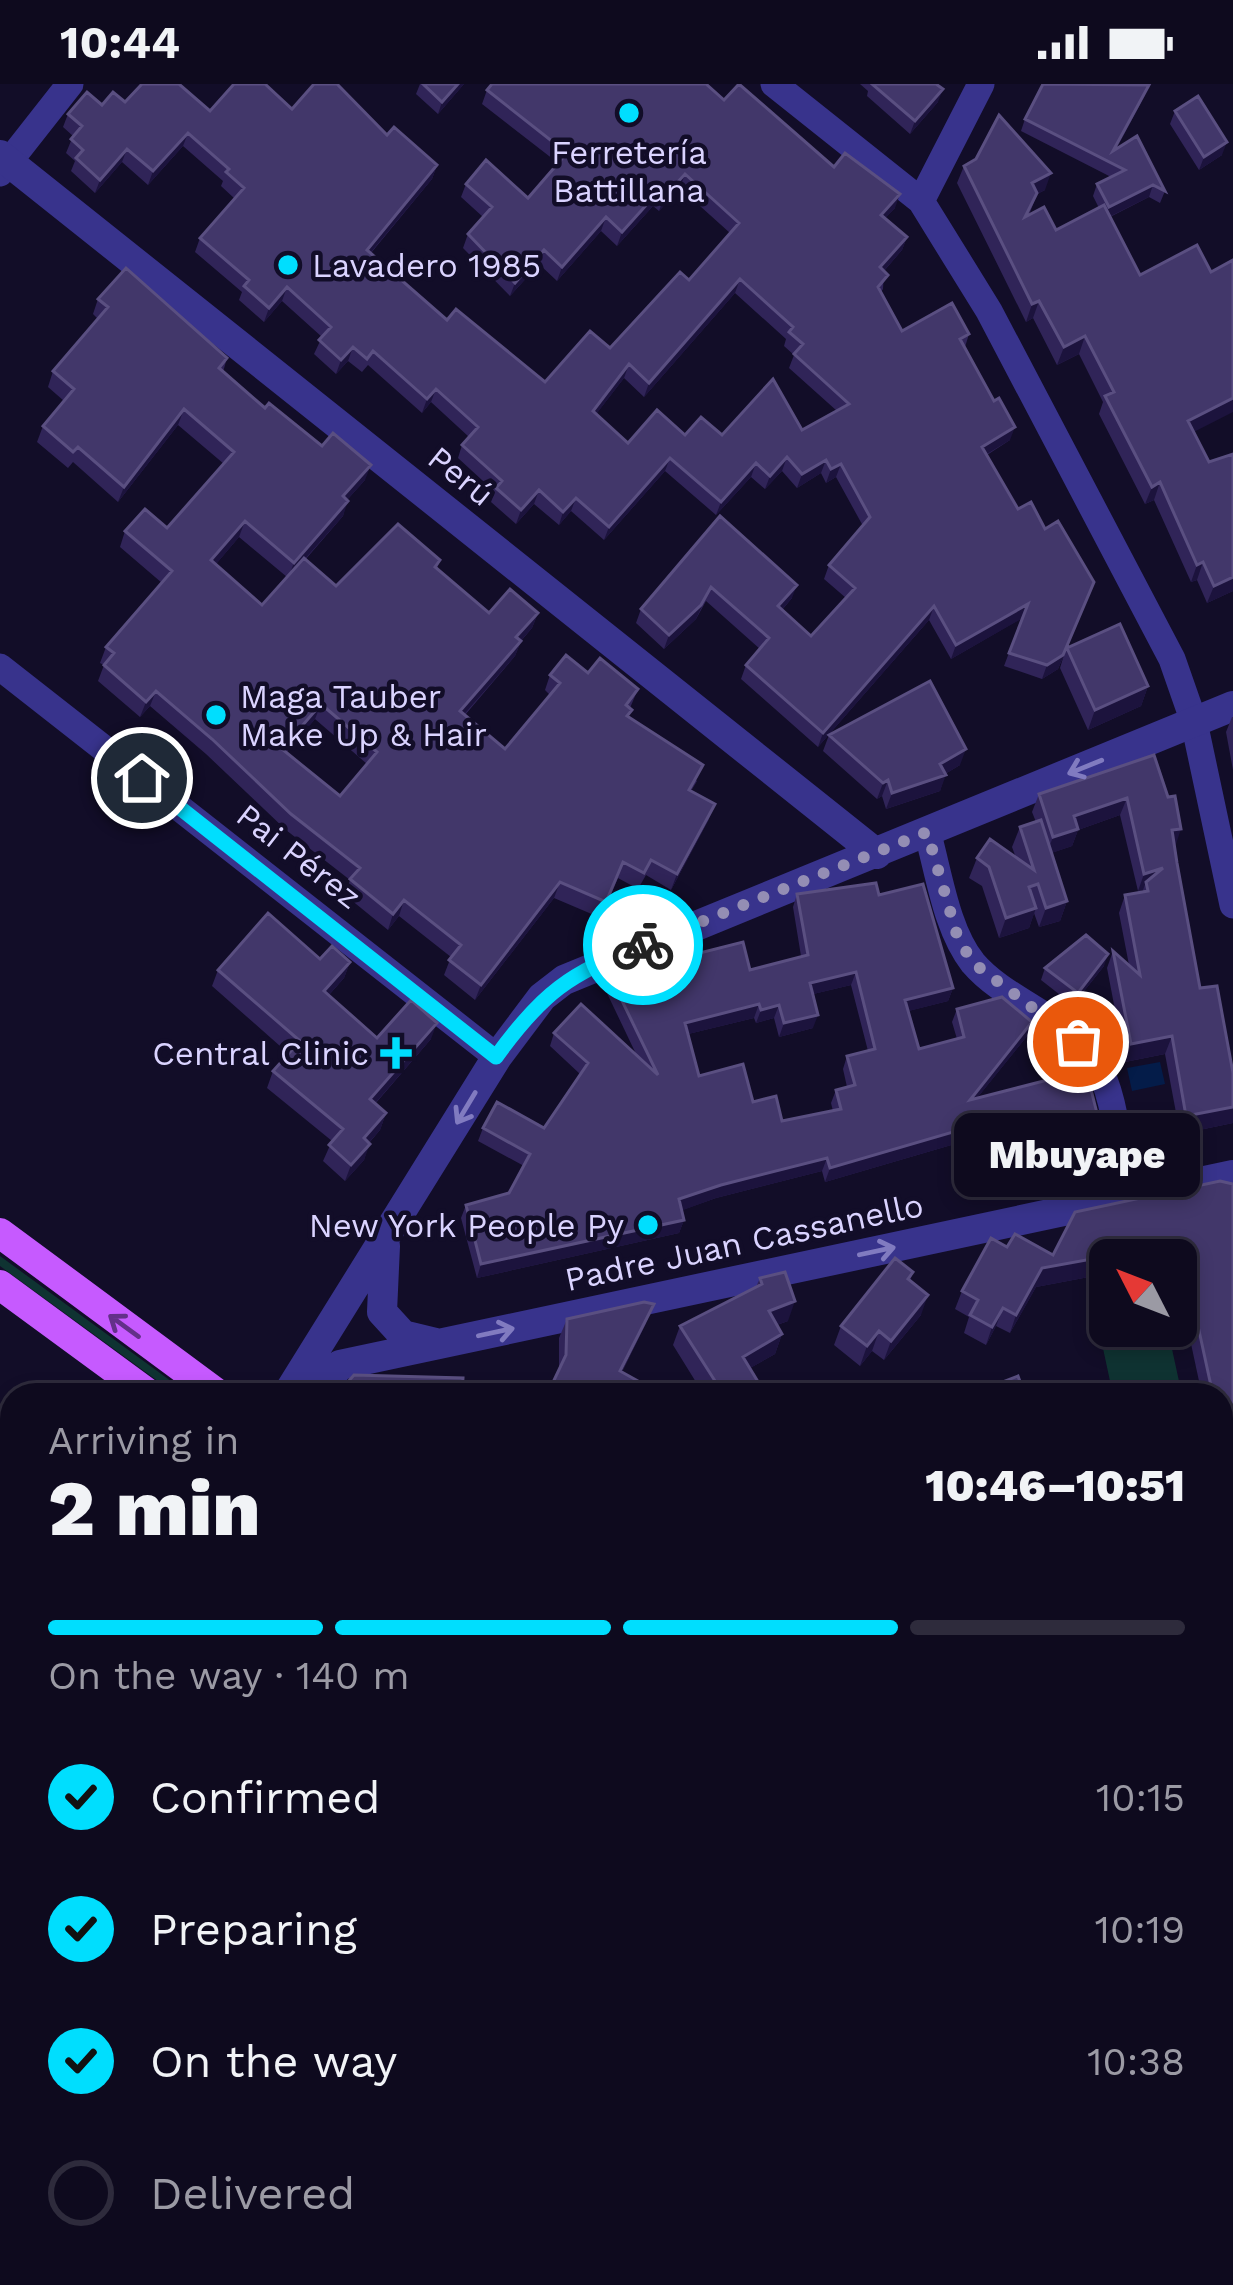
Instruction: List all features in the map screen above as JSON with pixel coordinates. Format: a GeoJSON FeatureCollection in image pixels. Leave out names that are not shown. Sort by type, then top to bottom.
{"type":"FeatureCollection","features":[{"type":"Feature","properties":{"kind":"main road"},"geometry":{"type":"LineString","coordinates":[[0,1233],[203,1383]]}},
{"type":"Feature","properties":{"kind":"main road"},"geometry":{"type":"LineString","coordinates":[[0,1285],[134,1383]]}},
{"type":"Feature","properties":{"kind":"street"},"geometry":{"type":"LineString","coordinates":[[3,163],[70,84]]}},
{"type":"Feature","properties":{"kind":"street"},"geometry":{"type":"LineString","coordinates":[[774,84],[921,201],[989,311],[1153,615],[1193,722],[1233,905]]}},
{"type":"Feature","properties":{"kind":"street"},"geometry":{"type":"LineString","coordinates":[[921,201],[981,84]]}},
{"type":"Feature","properties":{"kind":"street","name":"Perú"},"geometry":{"type":"LineString","coordinates":[[3,163],[877,854]]}},
{"type":"Feature","properties":{"kind":"street","name":"Pai Pérez"},"geometry":{"type":"LineString","coordinates":[[0,667],[496,1057]]}},
{"type":"Feature","properties":{"kind":"street"},"geometry":{"type":"LineString","coordinates":[[295,1383],[496,1057],[542,997],[585,968],[877,854],[1233,706]]}},
{"type":"Feature","properties":{"kind":"street"},"geometry":{"type":"LineString","coordinates":[[927,832],[957,935],[972,962],[1078,1042],[1099,1066],[1109,1092],[1125,1198]]}},
{"type":"Feature","properties":{"kind":"street","name":"Padre Juan Cassanello"},"geometry":{"type":"LineString","coordinates":[[325,1383],[340,1365],[1233,1175]]}},
{"type":"Feature","properties":{"kind":"street"},"geometry":{"type":"LineString","coordinates":[[386,1240],[382,1312],[403,1335],[440,1344]]}},
{"type":"Feature","properties":{"kind":"green space"},"geometry":{"type":"Polygon","coordinates":[[[0,1256],[174,1383],[161,1383],[0,1266],[0,1256]]]}},
{"type":"Feature","properties":{"kind":"green space"},"geometry":{"type":"Polygon","coordinates":[[[1103,1347],[1172,1347],[1179,1383],[1110,1383],[1103,1347]]]}},
{"type":"Feature","properties":{"kind":"water"},"geometry":{"type":"Polygon","coordinates":[[[1160,1062],[1165,1084],[1132,1091],[1127,1068],[1160,1062]]]}},
{"type":"Feature","properties":{"kind":"building"},"geometry":{"type":"Polygon","coordinates":[[[142,84],[179,84],[210,111],[234,84],[265,84],[292,109],[314,84],[337,84],[387,135],[394,127],[437,165],[367,250],[447,320],[456,309],[545,382],[590,331],[610,348],[680,272],[689,280],[739,223],[685,174],[664,197],[658,192],[622,232],[606,217],[562,267],[544,250],[515,283],[468,234],[492,207],[466,184],[486,160],[528,198],[567,153],[487,90],[492,84],[706,84],[724,100],[739,84],[834,167],[845,153],[900,194],[881,215],[907,237],[880,267],[888,275],[878,287],[902,331],[952,303],[969,334],[960,339],[994,401],[999,398],[1015,427],[982,447],[1018,509],[1031,502],[1045,529],[1058,521],[1094,582],[1063,655],[1047,665],[1009,653],[1028,604],[956,645],[934,606],[823,733],[746,665],[769,638],[711,587],[701,605],[669,635],[641,609],[720,516],[797,585],[778,606],[811,636],[855,588],[829,565],[870,517],[841,464],[831,469],[826,460],[802,474],[787,457],[770,476],[756,463],[721,502],[670,458],[609,527],[576,498],[563,512],[539,490],[521,510],[496,488],[502,481],[462,445],[478,427],[436,389],[427,399],[373,351],[367,359],[353,347],[341,360],[319,340],[331,327],[287,287],[269,308],[244,286],[249,280],[200,238],[244,188],[188,133],[153,171],[127,149],[100,180],[76,158],[83,150],[71,139],[82,126],[68,114],[87,92],[102,105],[113,92],[125,102],[142,84]],[[740,279],[649,383],[629,364],[593,411],[628,443],[657,410],[685,435],[701,417],[722,435],[773,379],[802,430],[849,404],[794,354],[803,344],[789,332],[793,327],[740,279]]]}},
{"type":"Feature","properties":{"kind":"building"},"geometry":{"type":"Polygon","coordinates":[[[423,84],[458,84],[442,102],[423,84]]]}},
{"type":"Feature","properties":{"kind":"building"},"geometry":{"type":"Polygon","coordinates":[[[872,84],[936,84],[943,89],[915,121],[872,84]]]}},
{"type":"Feature","properties":{"kind":"building"},"geometry":{"type":"Polygon","coordinates":[[[1043,84],[1149,85],[1113,151],[1137,136],[1165,191],[1153,185],[1109,207],[1097,184],[1125,170],[1025,119],[1043,84]]]}},
{"type":"Feature","properties":{"kind":"building"},"geometry":{"type":"Polygon","coordinates":[[[1198,96],[1227,142],[1204,157],[1175,111],[1198,96]]]}},
{"type":"Feature","properties":{"kind":"building"},"geometry":{"type":"Polygon","coordinates":[[[999,115],[1051,173],[1032,183],[1037,193],[1025,217],[1044,207],[1056,230],[1104,205],[1140,275],[1197,245],[1211,272],[1233,260],[1233,398],[1188,421],[1209,462],[1233,454],[1233,577],[1214,586],[1203,562],[1197,565],[1160,482],[1152,487],[1105,396],[1114,392],[1085,336],[1064,347],[1039,301],[1032,304],[964,166],[976,159],[999,115]]]}},
{"type":"Feature","properties":{"kind":"building"},"geometry":{"type":"Polygon","coordinates":[[[126,268],[227,358],[219,368],[265,408],[269,403],[322,446],[333,433],[371,465],[343,496],[348,501],[294,563],[245,521],[211,560],[262,605],[304,558],[336,586],[398,524],[440,560],[435,567],[489,613],[510,589],[538,613],[516,637],[521,641],[460,711],[505,749],[560,683],[550,675],[566,655],[588,673],[600,658],[638,689],[626,705],[632,710],[627,716],[703,765],[689,790],[715,804],[677,874],[651,860],[644,873],[623,862],[606,902],[560,882],[481,985],[449,960],[461,945],[404,900],[393,914],[350,879],[360,868],[291,814],[212,739],[156,691],[146,702],[104,665],[114,653],[106,647],[172,571],[125,531],[145,509],[167,528],[234,452],[184,409],[124,487],[78,447],[73,452],[43,426],[74,389],[53,371],[108,307],[98,299],[126,268]],[[321,704],[282,749],[340,796],[377,752],[321,704]]]}},
{"type":"Feature","properties":{"kind":"building"},"geometry":{"type":"Polygon","coordinates":[[[1120,624],[1148,686],[1095,710],[1067,648],[1120,624]]]}},
{"type":"Feature","properties":{"kind":"building"},"geometry":{"type":"Polygon","coordinates":[[[930,681],[966,749],[940,764],[946,775],[892,793],[888,780],[883,783],[829,735],[930,681]]]}},
{"type":"Feature","properties":{"kind":"building"},"geometry":{"type":"Polygon","coordinates":[[[1154,755],[1168,797],[1175,796],[1181,829],[1172,830],[1200,988],[1217,986],[1233,1073],[1233,1107],[1186,1116],[1172,1036],[1131,1044],[1113,951],[1140,975],[1125,895],[1148,891],[1146,882],[1163,868],[1144,874],[1127,798],[1074,816],[1078,829],[1053,837],[1039,794],[1154,755]]]}},
{"type":"Feature","properties":{"kind":"building"},"geometry":{"type":"Polygon","coordinates":[[[1041,820],[1067,901],[1046,908],[1038,884],[1029,887],[1036,908],[1006,918],[989,867],[977,858],[990,839],[1034,870],[1020,827],[1041,820]]]}},
{"type":"Feature","properties":{"kind":"building"},"geometry":{"type":"Polygon","coordinates":[[[876,883],[879,895],[923,884],[953,988],[905,1000],[919,1049],[964,1037],[957,1009],[1002,997],[1032,1022],[970,1100],[1086,1070],[1101,1129],[1061,1139],[1056,1120],[1015,1130],[1011,1115],[830,1168],[827,1158],[721,1185],[679,1199],[684,1220],[481,1264],[466,1205],[509,1193],[530,1154],[483,1128],[497,1102],[544,1128],[588,1063],[554,1033],[581,1004],[658,1075],[610,976],[651,955],[685,947],[688,956],[743,942],[750,970],[808,955],[797,894],[876,883]],[[856,972],[810,983],[818,1015],[784,1023],[779,1005],[761,1010],[759,1004],[685,1023],[699,1076],[743,1064],[753,1102],[776,1096],[782,1121],[841,1109],[836,1090],[855,1085],[847,1056],[875,1049],[856,972]]]}},
{"type":"Feature","properties":{"kind":"building"},"geometry":{"type":"Polygon","coordinates":[[[268,913],[320,959],[332,946],[350,962],[324,991],[377,1038],[411,1000],[437,1023],[370,1099],[386,1113],[364,1138],[370,1144],[351,1165],[329,1145],[343,1129],[273,1071],[300,1041],[218,970],[268,913]]]}},
{"type":"Feature","properties":{"kind":"building"},"geometry":{"type":"Polygon","coordinates":[[[1086,935],[1108,954],[1078,993],[1045,968],[1086,935]]]}},
{"type":"Feature","properties":{"kind":"building"},"geometry":{"type":"Polygon","coordinates":[[[1220,1181],[1233,1184],[1233,1383],[1210,1383],[1197,1321],[1197,1239],[1089,1239],[1089,1259],[1042,1268],[1016,1315],[1003,1308],[992,1327],[970,1315],[978,1300],[962,1291],[991,1238],[1007,1247],[1015,1234],[1053,1255],[1075,1212],[1220,1181]]]}},
{"type":"Feature","properties":{"kind":"building"},"geometry":{"type":"Polygon","coordinates":[[[895,1258],[913,1272],[908,1279],[928,1295],[891,1341],[879,1331],[867,1346],[841,1326],[895,1258]]]}},
{"type":"Feature","properties":{"kind":"building"},"geometry":{"type":"Polygon","coordinates":[[[785,1272],[795,1301],[769,1311],[782,1334],[743,1357],[759,1383],[716,1383],[680,1326],[762,1284],[760,1278],[785,1272]]]}},
{"type":"Feature","properties":{"kind":"building"},"geometry":{"type":"Polygon","coordinates":[[[644,1302],[654,1304],[620,1371],[642,1383],[553,1383],[566,1355],[567,1319],[644,1302]]]}},
{"type":"Feature","properties":{"kind":"building"},"geometry":{"type":"Polygon","coordinates":[[[354,1375],[463,1378],[463,1383],[347,1383],[354,1375]]]}},
{"type":"Feature","properties":{"kind":"way so far"},"geometry":{"type":"LineString","coordinates":[[643,945],[927,832],[957,935],[972,962],[1078,1042]]}},
{"type":"Feature","properties":{"kind":"place","name":"Ferretería Battillana"},"geometry":{"type":"Point","coordinates":[629,113]}},
{"type":"Feature","properties":{"kind":"place","name":"Lavadero 1985"},"geometry":{"type":"Point","coordinates":[288,265]}},
{"type":"Feature","properties":{"kind":"place","name":"Maga Tauber Make Up & Hair"},"geometry":{"type":"Point","coordinates":[216,715]}},
{"type":"Feature","properties":{"kind":"place","name":"Mbuyape"},"geometry":{"type":"Point","coordinates":[1078,1042]}},
{"type":"Feature","properties":{"kind":"place","name":"Central Clinic"},"geometry":{"type":"Point","coordinates":[396,1053]}},
{"type":"Feature","properties":{"kind":"place","name":"New York People Py"},"geometry":{"type":"Point","coordinates":[648,1225]}},
{"type":"Feature","properties":{"kind":"route"},"geometry":{"type":"LineString","coordinates":[[142,778],[496,1057],[542,997],[564,980],[643,945]]}}]}
